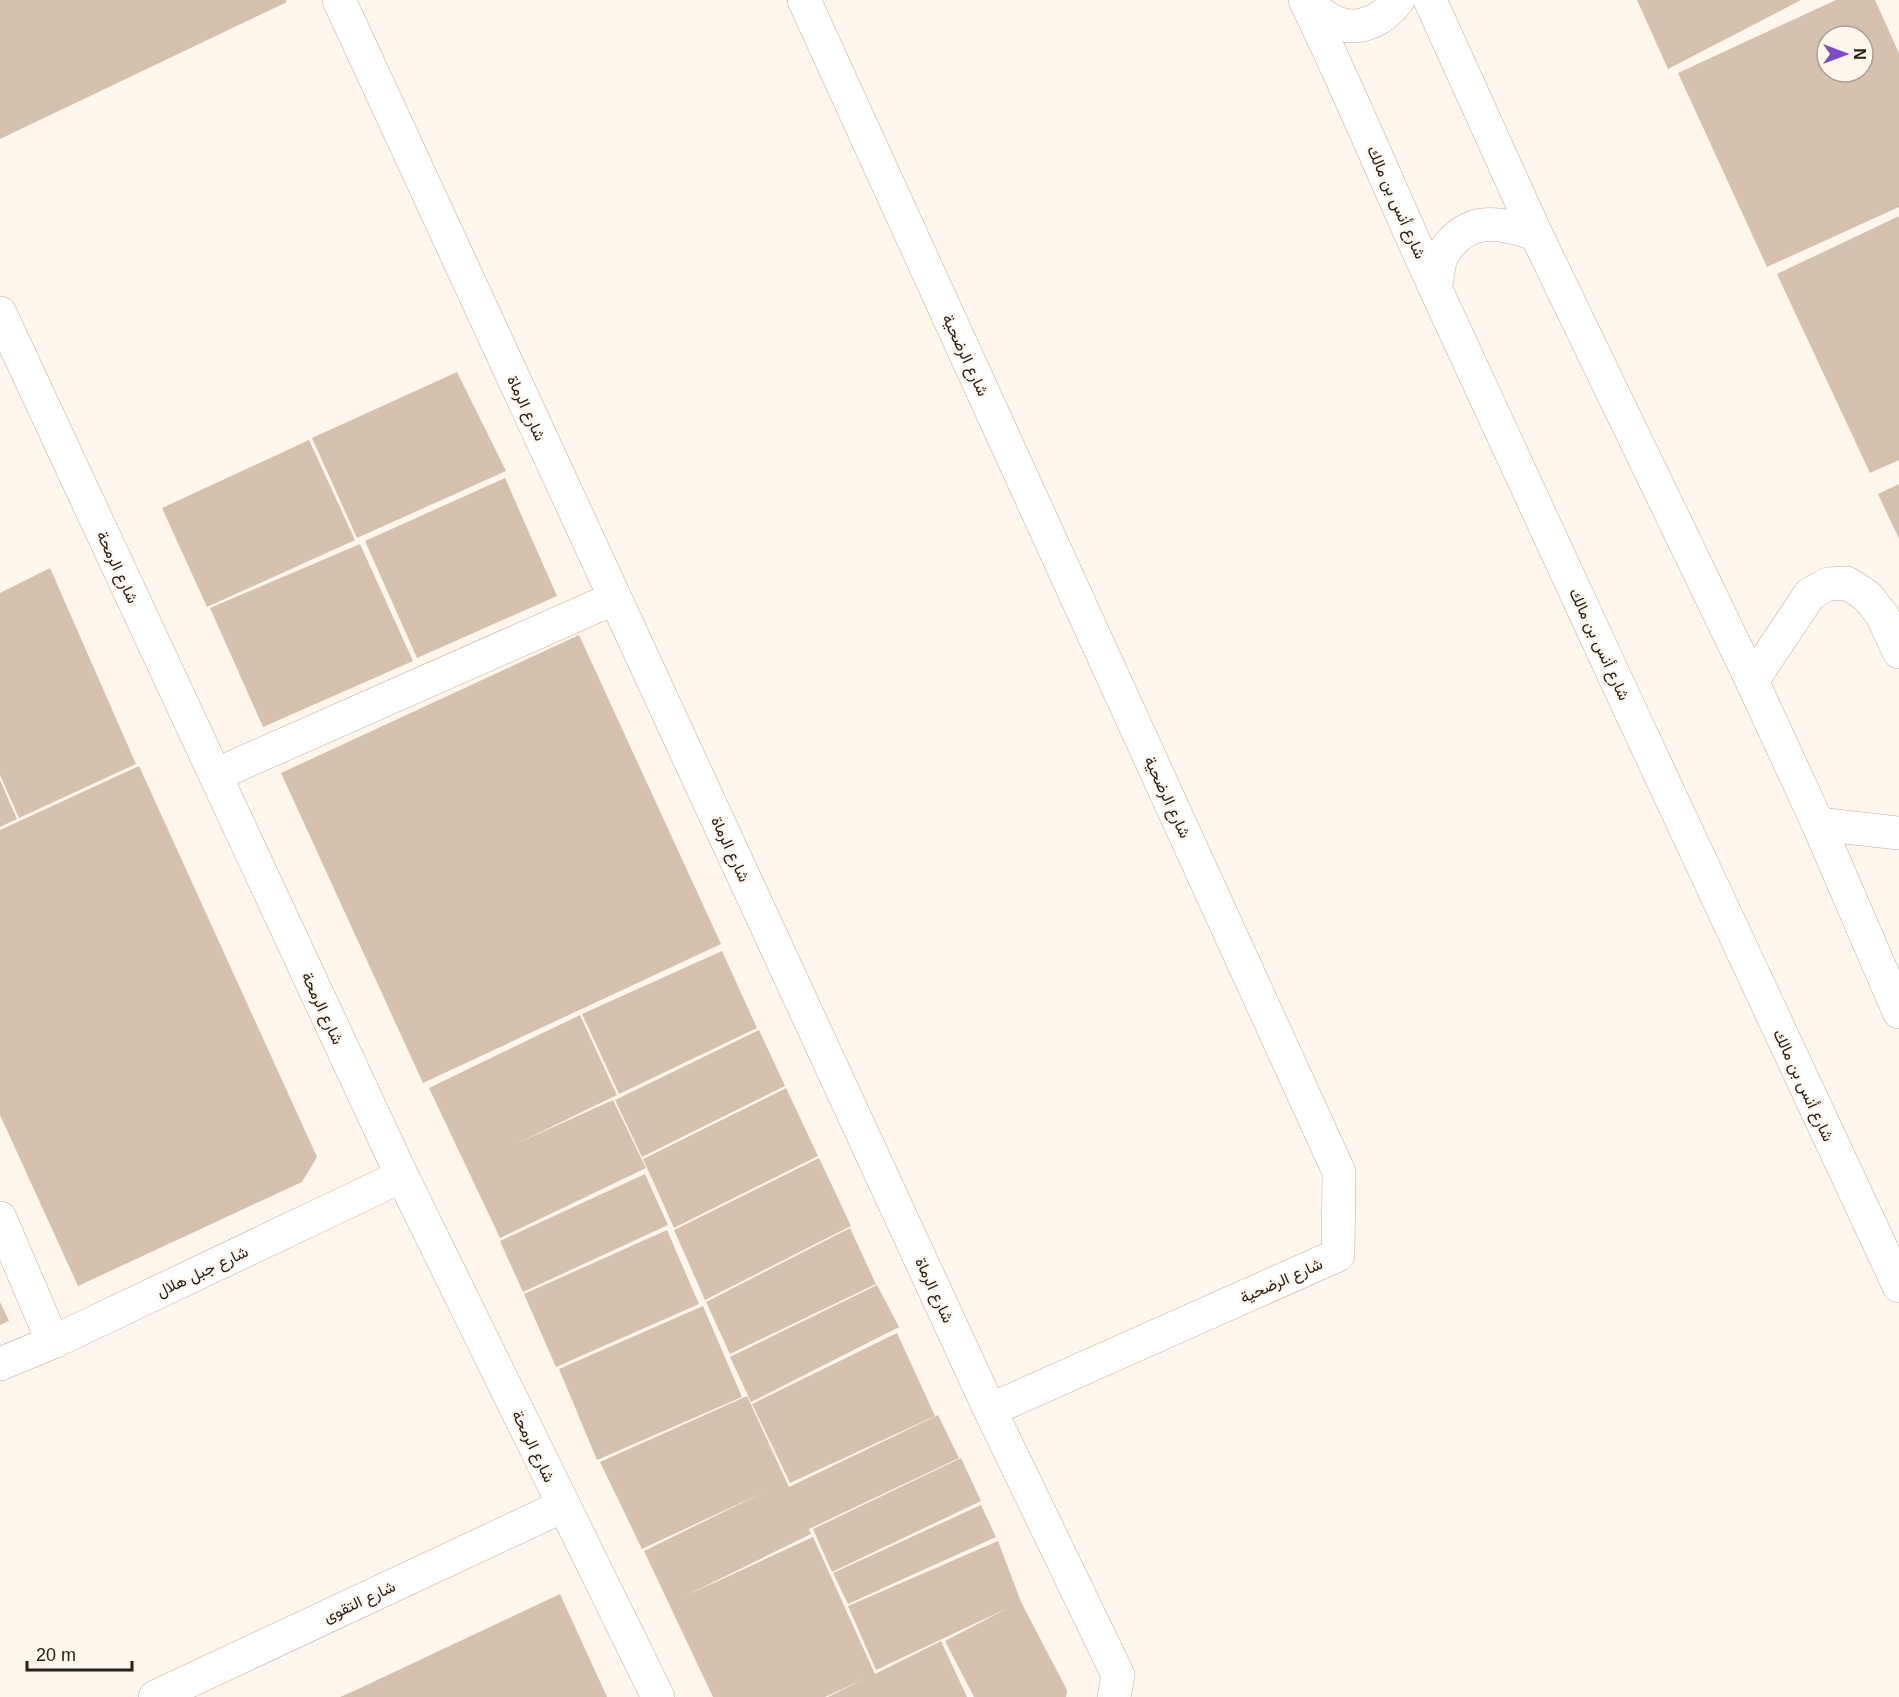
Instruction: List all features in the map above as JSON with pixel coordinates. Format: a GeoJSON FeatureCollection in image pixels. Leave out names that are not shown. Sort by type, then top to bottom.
{"type":"FeatureCollection","features":[{"type":"Feature","properties":{"kind":"street","name":"شارع الرماة"},"geometry":{"type":"LineString","coordinates":[[339,0],[990,1410],[1118,1675],[1114,1697]]}},
{"type":"Feature","properties":{"kind":"street","name":"شارع الرضحية"},"geometry":{"type":"LineString","coordinates":[[804,0],[1339,1172],[1338,1255],[990,1410]]}},
{"type":"Feature","properties":{"kind":"street"},"geometry":{"type":"LineString","coordinates":[[1307,3],[1338,24],[1360,26],[1378,20],[1390,11],[1398,0]]}},
{"type":"Feature","properties":{"kind":"street"},"geometry":{"type":"LineString","coordinates":[[1430,0],[1536,234],[1752,681],[1818,824],[1897,1005]]}},
{"type":"Feature","properties":{"kind":"street","name":"شارع أنس بن مالك"},"geometry":{"type":"LineString","coordinates":[[1307,3],[1435,288],[1625,696],[1734,938],[1899,1286]]}},
{"type":"Feature","properties":{"kind":"street"},"geometry":{"type":"LineString","coordinates":[[1435,288],[1443,253],[1459,236],[1477,225],[1503,224],[1536,234]]}},
{"type":"Feature","properties":{"kind":"street","name":"شارع الرمحة"},"geometry":{"type":"LineString","coordinates":[[0,313],[402,1176],[658,1697]]}},
{"type":"Feature","properties":{"kind":"street"},"geometry":{"type":"LineString","coordinates":[[1752,681],[1810,594],[1828,584],[1847,583],[1867,596],[1882,615],[1899,652]]}},
{"type":"Feature","properties":{"kind":"street"},"geometry":{"type":"LineString","coordinates":[[215,775],[615,598]]}},
{"type":"Feature","properties":{"kind":"street"},"geometry":{"type":"LineString","coordinates":[[1818,824],[1899,833]]}},
{"type":"Feature","properties":{"kind":"street","name":"شارع جبل هلال"},"geometry":{"type":"LineString","coordinates":[[0,1364],[53,1342],[402,1176]]}},
{"type":"Feature","properties":{"kind":"street"},"geometry":{"type":"LineString","coordinates":[[0,1218],[53,1342]]}},
{"type":"Feature","properties":{"kind":"street","name":"شارع التقوى"},"geometry":{"type":"LineString","coordinates":[[155,1697],[563,1506]]}},
{"type":"Feature","properties":{"kind":"building"},"geometry":{"type":"Polygon","coordinates":[[[0,0],[286,0],[287,2],[0,139],[0,0]]]}},
{"type":"Feature","properties":{"kind":"building"},"geometry":{"type":"Polygon","coordinates":[[[1637,0],[1801,0],[1668,69],[1637,0]]]}},
{"type":"Feature","properties":{"kind":"building"},"geometry":{"type":"Polygon","coordinates":[[[1836,0],[1875,0],[1899,53],[1899,207],[1767,267],[1678,73],[1836,0]]]}},
{"type":"Feature","properties":{"kind":"building"},"geometry":{"type":"Polygon","coordinates":[[[1899,216],[1899,460],[1870,473],[1777,274],[1899,216]]]}},
{"type":"Feature","properties":{"kind":"building"},"geometry":{"type":"Polygon","coordinates":[[[457,372],[506,471],[357,538],[312,438],[457,372]]]}},
{"type":"Feature","properties":{"kind":"building"},"geometry":{"type":"Polygon","coordinates":[[[309,440],[355,540],[207,607],[162,508],[309,440]]]}},
{"type":"Feature","properties":{"kind":"building"},"geometry":{"type":"Polygon","coordinates":[[[505,478],[557,596],[417,658],[365,541],[505,478]]]}},
{"type":"Feature","properties":{"kind":"building"},"geometry":{"type":"Polygon","coordinates":[[[1899,484],[1899,539],[1878,494],[1899,484]]]}},
{"type":"Feature","properties":{"kind":"building"},"geometry":{"type":"Polygon","coordinates":[[[360,544],[413,661],[263,727],[210,608],[360,544]]]}},
{"type":"Feature","properties":{"kind":"building"},"geometry":{"type":"Polygon","coordinates":[[[50,568],[136,764],[19,818],[0,775],[0,593],[50,568]]]}},
{"type":"Feature","properties":{"kind":"building"},"geometry":{"type":"Polygon","coordinates":[[[579,635],[721,944],[423,1083],[281,773],[579,635]]]}},
{"type":"Feature","properties":{"kind":"building"},"geometry":{"type":"Polygon","coordinates":[[[139,766],[317,1157],[302,1182],[78,1286],[0,1115],[0,830],[139,766]]]}},
{"type":"Feature","properties":{"kind":"building"},"geometry":{"type":"Polygon","coordinates":[[[0,780],[17,819],[0,827],[0,780]]]}},
{"type":"Feature","properties":{"kind":"building"},"geometry":{"type":"Polygon","coordinates":[[[722,951],[757,1028],[619,1094],[582,1014],[722,951]]]}},
{"type":"Feature","properties":{"kind":"building"},"geometry":{"type":"Polygon","coordinates":[[[580,1015],[617,1095],[518,1143],[613,1100],[646,1168],[500,1238],[429,1088],[580,1015]]]}},
{"type":"Feature","properties":{"kind":"building"},"geometry":{"type":"Polygon","coordinates":[[[759,1030],[785,1086],[642,1157],[615,1100],[759,1030]]]}},
{"type":"Feature","properties":{"kind":"building"},"geometry":{"type":"Polygon","coordinates":[[[786,1088],[818,1156],[674,1228],[643,1159],[786,1088]]]}},
{"type":"Feature","properties":{"kind":"building"},"geometry":{"type":"Polygon","coordinates":[[[819,1158],[851,1226],[705,1300],[674,1230],[819,1158]]]}},
{"type":"Feature","properties":{"kind":"building"},"geometry":{"type":"Polygon","coordinates":[[[645,1174],[668,1225],[523,1292],[500,1241],[645,1174]]]}},
{"type":"Feature","properties":{"kind":"building"},"geometry":{"type":"Polygon","coordinates":[[[850,1228],[876,1284],[730,1354],[706,1302],[850,1228]]]}},
{"type":"Feature","properties":{"kind":"building"},"geometry":{"type":"Polygon","coordinates":[[[667,1230],[699,1304],[556,1367],[524,1294],[667,1230]]]}},
{"type":"Feature","properties":{"kind":"building"},"geometry":{"type":"Polygon","coordinates":[[[877,1285],[899,1327],[751,1402],[730,1357],[877,1285]]]}},
{"type":"Feature","properties":{"kind":"building"},"geometry":{"type":"Polygon","coordinates":[[[0,1302],[9,1321],[0,1325],[0,1302]]]}},
{"type":"Feature","properties":{"kind":"building"},"geometry":{"type":"Polygon","coordinates":[[[703,1306],[742,1397],[597,1460],[559,1369],[703,1306]]]}},
{"type":"Feature","properties":{"kind":"building"},"geometry":{"type":"Polygon","coordinates":[[[897,1333],[935,1416],[790,1483],[752,1404],[897,1333]]]}},
{"type":"Feature","properties":{"kind":"building"},"geometry":{"type":"Polygon","coordinates":[[[747,1396],[789,1487],[938,1415],[959,1458],[809,1529],[811,1534],[681,1598],[813,1537],[875,1674],[941,1641],[967,1697],[828,1697],[864,1679],[825,1697],[713,1697],[644,1551],[764,1492],[642,1549],[600,1462],[747,1396]]]}},
{"type":"Feature","properties":{"kind":"building"},"geometry":{"type":"Polygon","coordinates":[[[961,1458],[981,1501],[832,1572],[813,1529],[961,1458]]]}},
{"type":"Feature","properties":{"kind":"building"},"geometry":{"type":"Polygon","coordinates":[[[981,1505],[996,1537],[848,1604],[833,1573],[981,1505]]]}},
{"type":"Feature","properties":{"kind":"building"},"geometry":{"type":"Polygon","coordinates":[[[998,1541],[1021,1602],[1067,1690],[1066,1697],[974,1697],[945,1641],[1008,1608],[876,1670],[848,1606],[998,1541]]]}},
{"type":"Feature","properties":{"kind":"building"},"geometry":{"type":"Polygon","coordinates":[[[560,1594],[607,1697],[340,1697],[356,1690],[560,1594]]]}}]}
